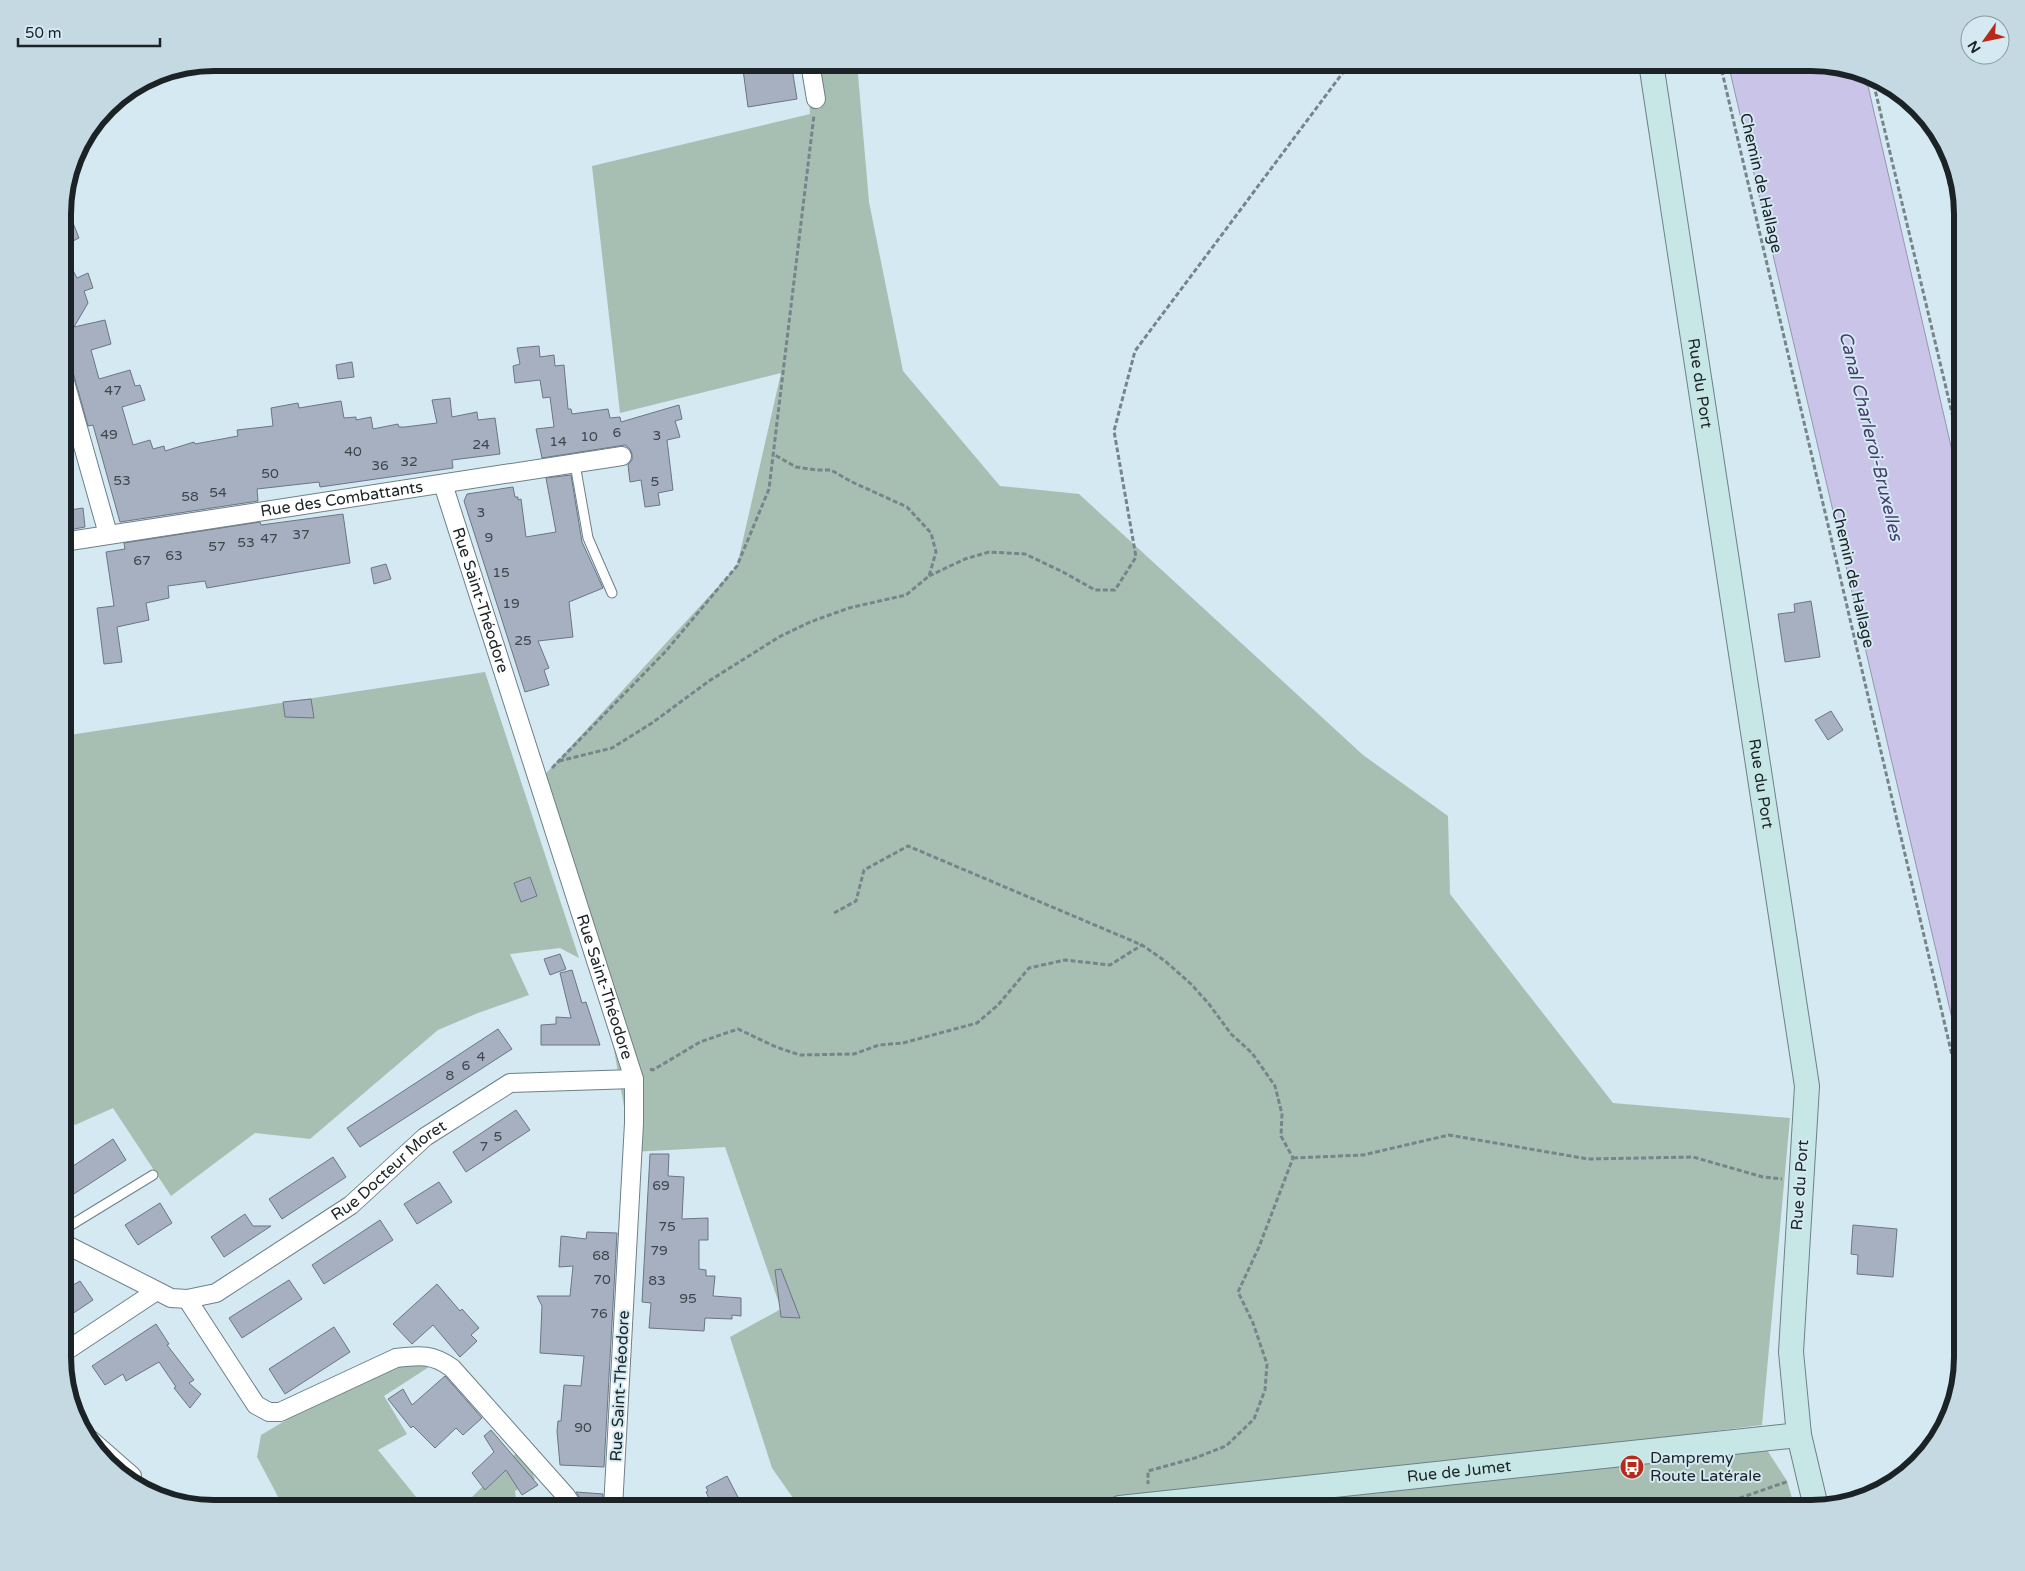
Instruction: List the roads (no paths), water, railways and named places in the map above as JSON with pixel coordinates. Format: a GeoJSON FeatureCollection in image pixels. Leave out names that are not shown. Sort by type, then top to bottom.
{"type":"FeatureCollection","features":[{"type":"Feature","properties":{"kind":"main road","name":"Rue du Port"},"geometry":{"type":"LineString","coordinates":[[1652,71],[1807,1086],[1794,1272],[1791,1352],[1799,1435],[1814,1500]]}},
{"type":"Feature","properties":{"kind":"main road","name":"Rue de Jumet"},"geometry":{"type":"LineString","coordinates":[[1201,1500],[1799,1435]]}},
{"type":"Feature","properties":{"kind":"street"},"geometry":{"type":"LineString","coordinates":[[811,71],[816,99]]}},
{"type":"Feature","properties":{"kind":"street"},"geometry":{"type":"LineString","coordinates":[[72,407],[108,534]]}},
{"type":"Feature","properties":{"kind":"street","name":"Rue des Combattants"},"geometry":{"type":"LineString","coordinates":[[72,540],[622,456]]}},
{"type":"Feature","properties":{"kind":"street","name":"Rue Saint-Théodore"},"geometry":{"type":"LineString","coordinates":[[443,484],[633,1073],[632,1152],[613,1500]]}},
{"type":"Feature","properties":{"kind":"street","name":"Rue Docteur Moret"},"geometry":{"type":"LineString","coordinates":[[72,1248],[155,1292],[171,1298],[186,1299],[216,1293],[351,1205],[425,1137],[510,1083],[633,1073]]}},
{"type":"Feature","properties":{"kind":"street"},"geometry":{"type":"LineString","coordinates":[[72,1347],[155,1292]]}},
{"type":"Feature","properties":{"kind":"street"},"geometry":{"type":"LineString","coordinates":[[186,1299],[256,1405],[269,1412],[280,1412],[396,1358],[416,1356],[439,1359],[452,1368],[569,1500]]}},
{"type":"Feature","properties":{"kind":"lane"},"geometry":{"type":"LineString","coordinates":[[575,464],[588,538],[612,593]]}},
{"type":"Feature","properties":{"kind":"lane"},"geometry":{"type":"LineString","coordinates":[[72,1224],[153,1175]]}},
{"type":"Feature","properties":{"kind":"water","name":"Canal Charleroi-Bruxelles"},"geometry":{"type":"Polygon","coordinates":[[[1730,71],[1811,71],[1839,74],[1867,83],[1954,459],[1954,1027],[1730,71]]]}},
{"type":"Feature","properties":{"kind":"place","name":"Dampremy Route Latérale"},"geometry":{"type":"Point","coordinates":[1632,1467]}}]}
